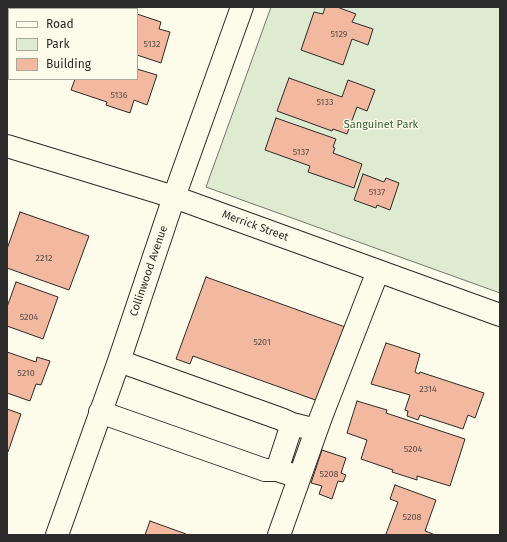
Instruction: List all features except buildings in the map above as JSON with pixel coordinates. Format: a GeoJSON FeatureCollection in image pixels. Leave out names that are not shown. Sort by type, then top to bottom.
{"type":"FeatureCollection","features":[{"type":"Feature","properties":{"kind":"street","name":"Collinwood Avenue"},"geometry":{"type":"LineString","coordinates":[[57,535],[119,361],[174,197],[242,7]]}},
{"type":"Feature","properties":{"kind":"street","name":"Merrick Street"},"geometry":{"type":"LineString","coordinates":[[7,146],[174,197],[500,314]]}},
{"type":"Feature","properties":{"kind":"street"},"geometry":{"type":"LineString","coordinates":[[279,535],[316,430],[378,271]]}},
{"type":"Feature","properties":{"kind":"street"},"geometry":{"type":"LineString","coordinates":[[119,361],[292,424],[316,430]]}},
{"type":"Feature","properties":{"kind":"street"},"geometry":{"type":"LineString","coordinates":[[100,412],[265,470],[277,470],[299,476]]}},
{"type":"Feature","properties":{"kind":"street"},"geometry":{"type":"LineString","coordinates":[[277,470],[292,424]]}},
{"type":"Feature","properties":{"kind":"green space","name":"Sanguinet Park"},"geometry":{"type":"Polygon","coordinates":[[[271,7],[500,7],[500,293],[206,187],[271,7]]]}}]}
